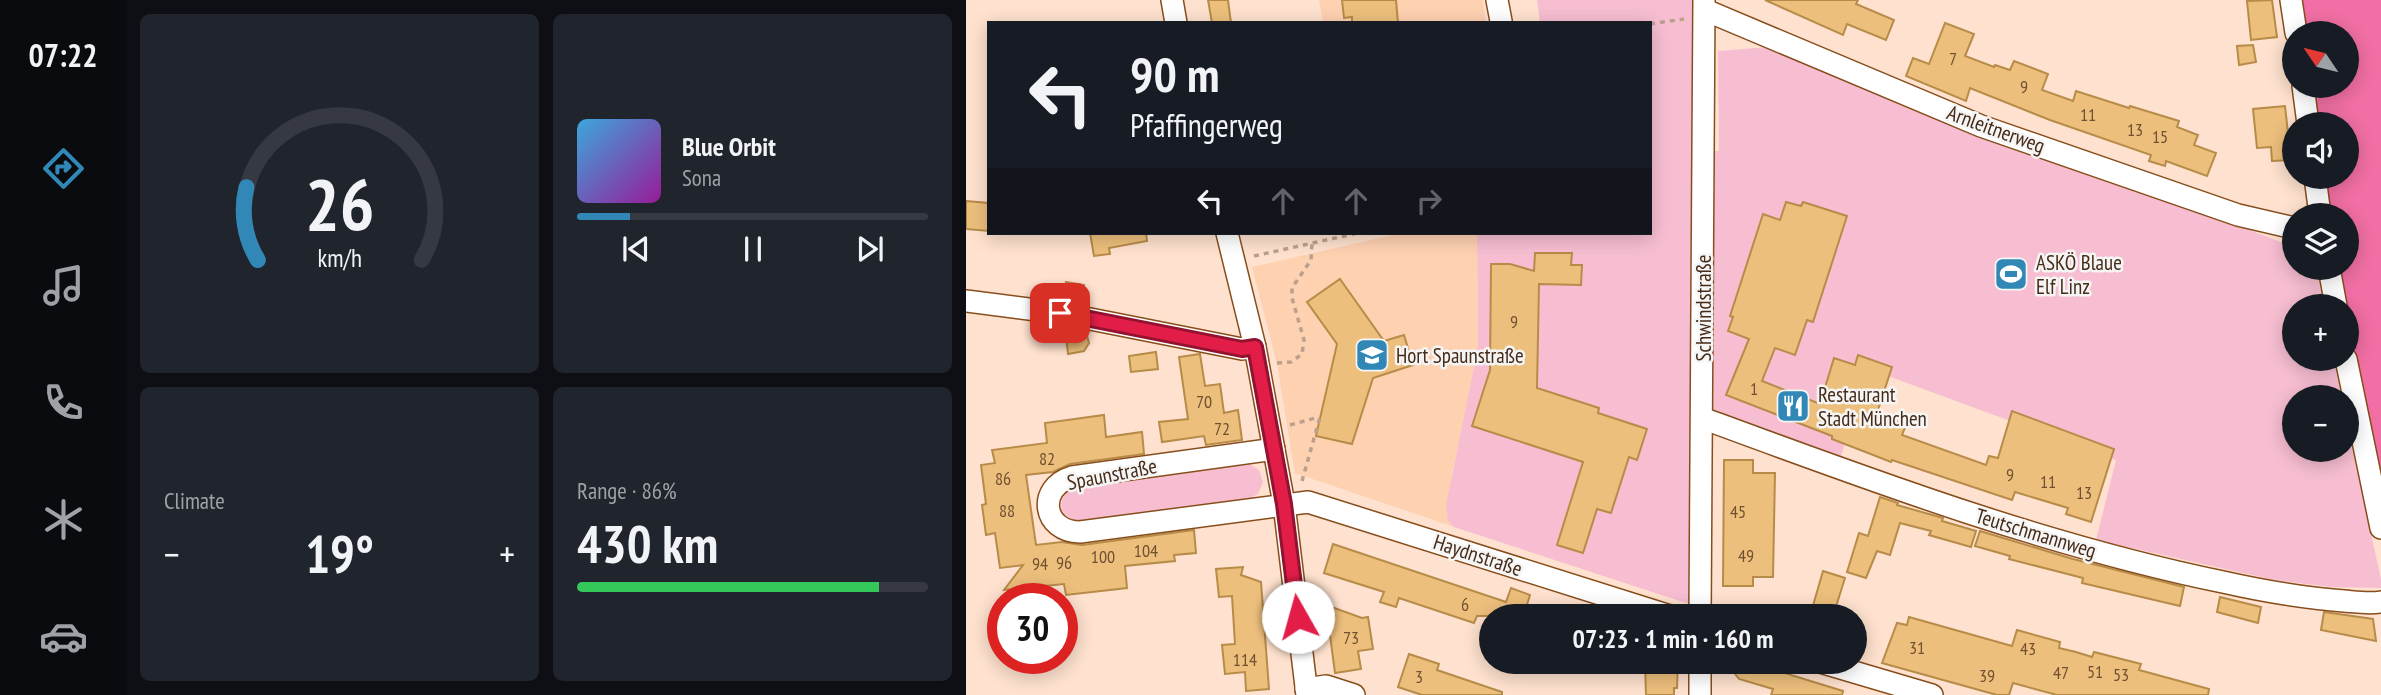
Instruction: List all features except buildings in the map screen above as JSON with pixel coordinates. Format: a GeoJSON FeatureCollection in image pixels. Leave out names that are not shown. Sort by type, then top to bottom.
{"type":"FeatureCollection","features":[{"type":"Feature","properties":{"kind":"street"},"geometry":{"type":"LineString","coordinates":[[1172,0],[1176,21]]}},
{"type":"Feature","properties":{"kind":"street"},"geometry":{"type":"LineString","coordinates":[[2291,0],[2294,21]]}},
{"type":"Feature","properties":{"kind":"street","name":"Arnleitnerweg"},"geometry":{"type":"LineString","coordinates":[[1705,5],[1976,124],[2238,215],[2282,225]]}},
{"type":"Feature","properties":{"kind":"street","name":"Schwindstraße"},"geometry":{"type":"LineString","coordinates":[[1700,604],[1705,5]]}},
{"type":"Feature","properties":{"kind":"street"},"geometry":{"type":"LineString","coordinates":[[1227,235],[1255,347],[1284,504],[1307,692],[1326,686],[1354,695]]}},
{"type":"Feature","properties":{"kind":"street"},"geometry":{"type":"LineString","coordinates":[[966,301],[1060,313],[1242,349],[1255,347]]}},
{"type":"Feature","properties":{"kind":"street"},"geometry":{"type":"LineString","coordinates":[[2348,371],[2381,528]]}},
{"type":"Feature","properties":{"kind":"street","name":"Teutschmannweg"},"geometry":{"type":"LineString","coordinates":[[1702,418],[1911,495],[2083,549],[2253,589],[2318,599],[2381,602]]}},
{"type":"Feature","properties":{"kind":"street","name":"Spaunstraße"},"geometry":{"type":"LineString","coordinates":[[1274,449],[1072,477],[1056,484],[1051,492],[1048,509],[1051,517],[1063,530],[1080,533],[1284,504]]}},
{"type":"Feature","properties":{"kind":"street","name":"Haydnstraße"},"geometry":{"type":"LineString","coordinates":[[1284,504],[1308,502],[1632,604]]}},
{"type":"Feature","properties":{"kind":"street"},"geometry":{"type":"LineString","coordinates":[[1699,695],[1700,674]]}},
{"type":"Feature","properties":{"kind":"street"},"geometry":{"type":"LineString","coordinates":[[1861,674],[1932,695]]}},
{"type":"Feature","properties":{"kind":"path"},"geometry":{"type":"LineString","coordinates":[[1652,24],[1682,20],[1705,5]]}},
{"type":"Feature","properties":{"kind":"path"},"geometry":{"type":"LineString","coordinates":[[1245,258],[1349,235]]}},
{"type":"Feature","properties":{"kind":"path"},"geometry":{"type":"LineString","coordinates":[[1272,363],[1292,362],[1302,354],[1304,340],[1292,298],[1292,288],[1311,260],[1312,243]]}},
{"type":"Feature","properties":{"kind":"path"},"geometry":{"type":"LineString","coordinates":[[1284,426],[1320,417],[1302,481]]}},
{"type":"Feature","properties":{"kind":"shaded area"},"geometry":{"type":"Polygon","coordinates":[[[1319,0],[1483,0],[1486,21],[1323,21],[1319,0]]]}},
{"type":"Feature","properties":{"kind":"shaded area"},"geometry":{"type":"Polygon","coordinates":[[[1537,0],[1694,0],[1694,150],[1719,151],[1718,51],[1769,47],[2282,242],[2282,280],[2319,280],[2321,294],[2282,294],[2282,371],[2336,371],[2339,385],[2282,385],[2282,462],[2355,462],[2381,588],[2331,587],[2274,580],[2096,540],[2116,460],[1869,369],[1841,456],[1691,403],[1689,604],[1454,527],[1448,521],[1446,505],[1478,348],[1477,235],[1652,235],[1652,21],[1540,21],[1537,0]]]}},
{"type":"Feature","properties":{"kind":"shaded area"},"geometry":{"type":"Polygon","coordinates":[[[2302,0],[2381,0],[2381,490],[2358,371],[2359,294],[2344,294],[2341,280],[2359,280],[2359,203],[2328,203],[2327,189],[2359,189],[2359,112],[2317,112],[2316,98],[2359,98],[2359,21],[2305,21],[2302,0]]]}},
{"type":"Feature","properties":{"kind":"shaded area"},"geometry":{"type":"Polygon","coordinates":[[[1393,235],[1477,235],[1478,348],[1452,472],[1448,521],[1454,527],[1295,473],[1277,364],[1252,267],[1393,235]]]}},
{"type":"Feature","properties":{"kind":"shaded area"},"geometry":{"type":"Polygon","coordinates":[[[1248,463],[1259,470],[1263,482],[1258,494],[1246,500],[1078,521],[1062,511],[1064,496],[1073,486],[1248,463]]]}},
{"type":"Feature","properties":{"kind":"place","name":"ASKÖ Blaue Elf Linz"},"geometry":{"type":"Point","coordinates":[2011,274]}},
{"type":"Feature","properties":{"kind":"place","name":"Hort Spaunstraße"},"geometry":{"type":"Point","coordinates":[1372,355]}},
{"type":"Feature","properties":{"kind":"place","name":"Restaurant Stadt München"},"geometry":{"type":"Point","coordinates":[1793,406]}},
{"type":"Feature","properties":{"kind":"route"},"geometry":{"type":"LineString","coordinates":[[1060,313],[1242,349],[1255,347],[1284,504],[1298,617]]}}]}
